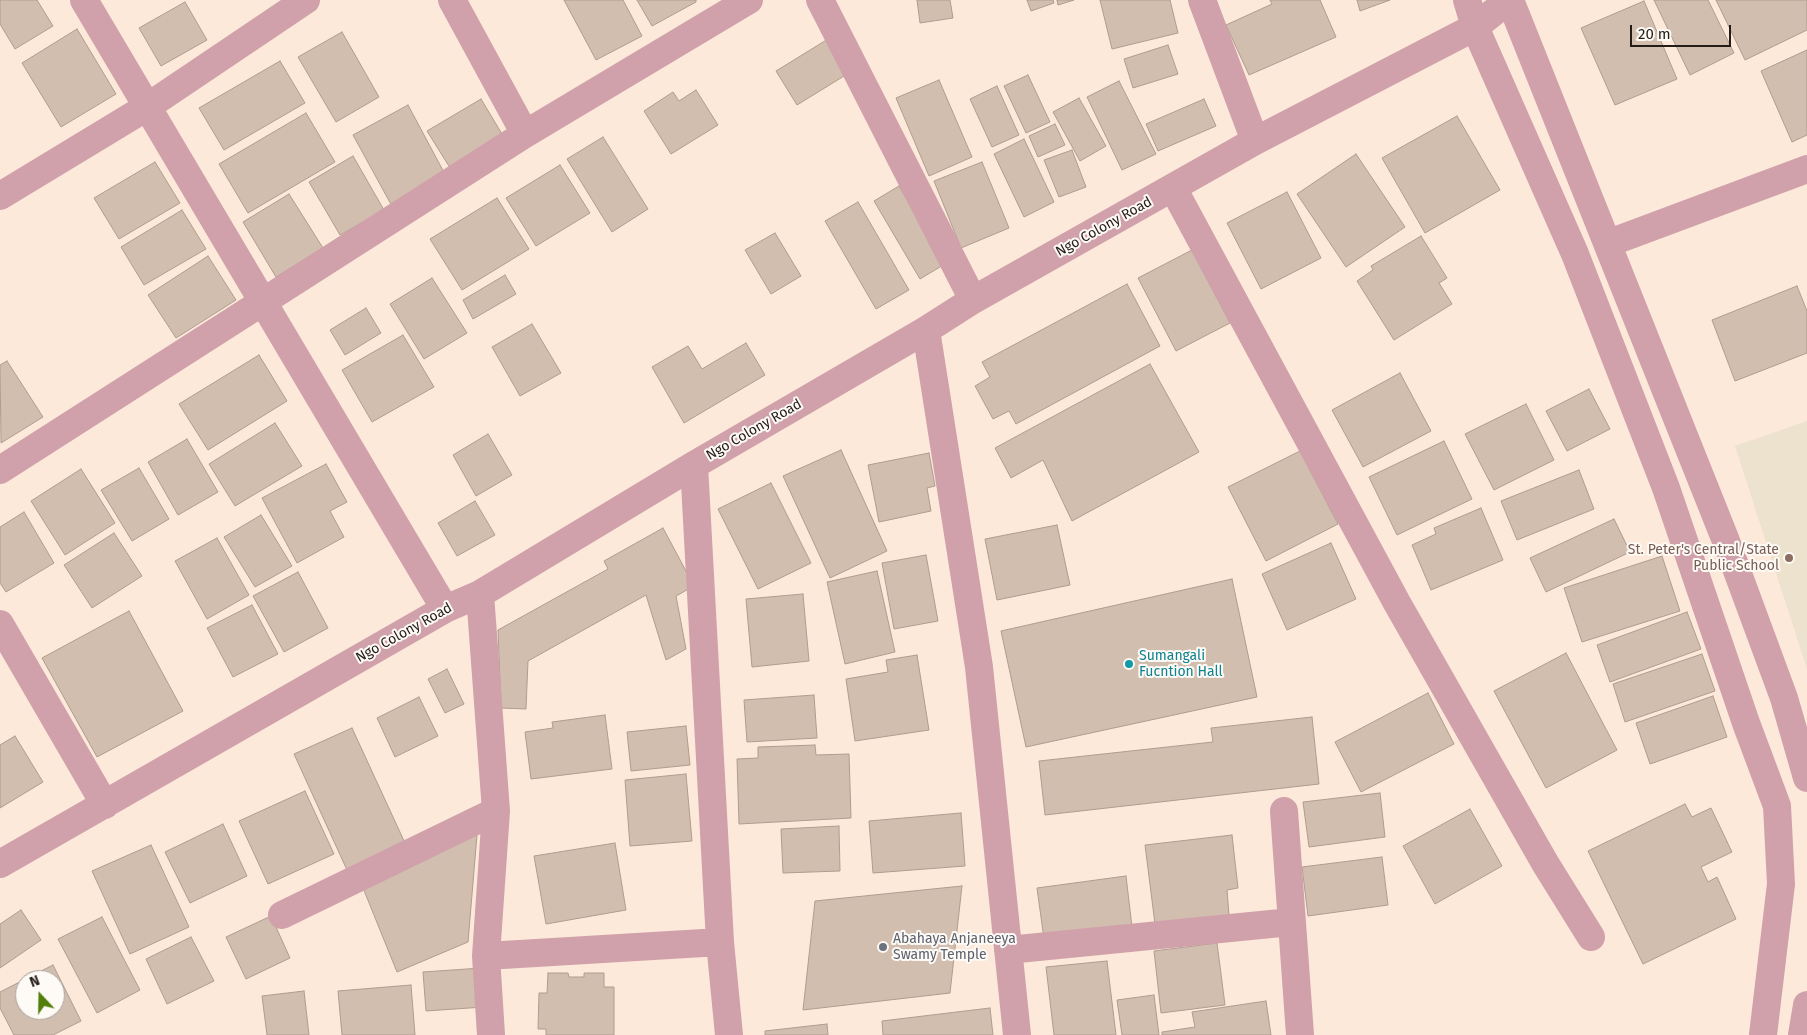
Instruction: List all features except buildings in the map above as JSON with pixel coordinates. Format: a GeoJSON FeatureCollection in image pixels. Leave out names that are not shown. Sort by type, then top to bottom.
{"type":"FeatureCollection","features":[{"type":"Feature","properties":{"kind":"street"},"geometry":{"type":"LineString","coordinates":[[84,0],[444,609]]}},
{"type":"Feature","properties":{"kind":"street"},"geometry":{"type":"LineString","coordinates":[[0,196],[147,107],[306,0]]}},
{"type":"Feature","properties":{"kind":"street"},"geometry":{"type":"LineString","coordinates":[[452,0],[525,134]]}},
{"type":"Feature","properties":{"kind":"street"},"geometry":{"type":"LineString","coordinates":[[0,470],[525,134],[749,0]]}},
{"type":"Feature","properties":{"kind":"street"},"geometry":{"type":"LineString","coordinates":[[820,0],[973,300]]}},
{"type":"Feature","properties":{"kind":"street"},"geometry":{"type":"LineString","coordinates":[[1202,0],[1256,140]]}},
{"type":"Feature","properties":{"kind":"street"},"geometry":{"type":"LineString","coordinates":[[1468,0],[1475,27],[1575,254],[1666,488],[1746,723],[1777,806],[1781,884],[1763,1035]]}},
{"type":"Feature","properties":{"kind":"street"},"geometry":{"type":"LineString","coordinates":[[1510,0],[1609,243],[1726,541],[1784,698],[1807,778]]}},
{"type":"Feature","properties":{"kind":"street","name":"Ngo Colony Road"},"geometry":{"type":"LineString","coordinates":[[0,864],[444,609],[480,594],[694,465],[926,330],[973,300],[1256,140],[1475,27],[1510,0]]}},
{"type":"Feature","properties":{"kind":"street"},"geometry":{"type":"LineString","coordinates":[[1609,243],[1807,168]]}},
{"type":"Feature","properties":{"kind":"street"},"geometry":{"type":"LineString","coordinates":[[1172,188],[1402,612],[1545,863],[1591,937]]}},
{"type":"Feature","properties":{"kind":"street"},"geometry":{"type":"LineString","coordinates":[[926,330],[979,667],[1017,1035]]}},
{"type":"Feature","properties":{"kind":"street"},"geometry":{"type":"LineString","coordinates":[[694,465],[720,942],[730,1035]]}},
{"type":"Feature","properties":{"kind":"street"},"geometry":{"type":"LineString","coordinates":[[480,594],[496,811],[486,956],[491,1035]]}},
{"type":"Feature","properties":{"kind":"street"},"geometry":{"type":"LineString","coordinates":[[0,624],[105,805]]}},
{"type":"Feature","properties":{"kind":"street"},"geometry":{"type":"LineString","coordinates":[[1284,810],[1300,1035]]}},
{"type":"Feature","properties":{"kind":"street"},"geometry":{"type":"LineString","coordinates":[[282,915],[496,811]]}},
{"type":"Feature","properties":{"kind":"street"},"geometry":{"type":"LineString","coordinates":[[1008,950],[1291,922]]}},
{"type":"Feature","properties":{"kind":"street"},"geometry":{"type":"LineString","coordinates":[[486,956],[720,942]]}},
{"type":"Feature","properties":{"kind":"street"},"geometry":{"type":"LineString","coordinates":[[1802,1035],[1807,1005]]}},
{"type":"Feature","properties":{"kind":"shaded area","name":"St. Peter's Central/State Public School"},"geometry":{"type":"Polygon","coordinates":[[[1807,421],[1807,669],[1735,446],[1807,421]]]}},
{"type":"Feature","properties":{"kind":"place","name":"St. Peter's Central/State Public School"},"geometry":{"type":"Point","coordinates":[1789,558]}},
{"type":"Feature","properties":{"kind":"place","name":"Sumangali Fucntion Hall"},"geometry":{"type":"Point","coordinates":[1129,664]}},
{"type":"Feature","properties":{"kind":"place","name":"Abahaya Anjaneeya Swamy Temple"},"geometry":{"type":"Point","coordinates":[883,947]}}]}
